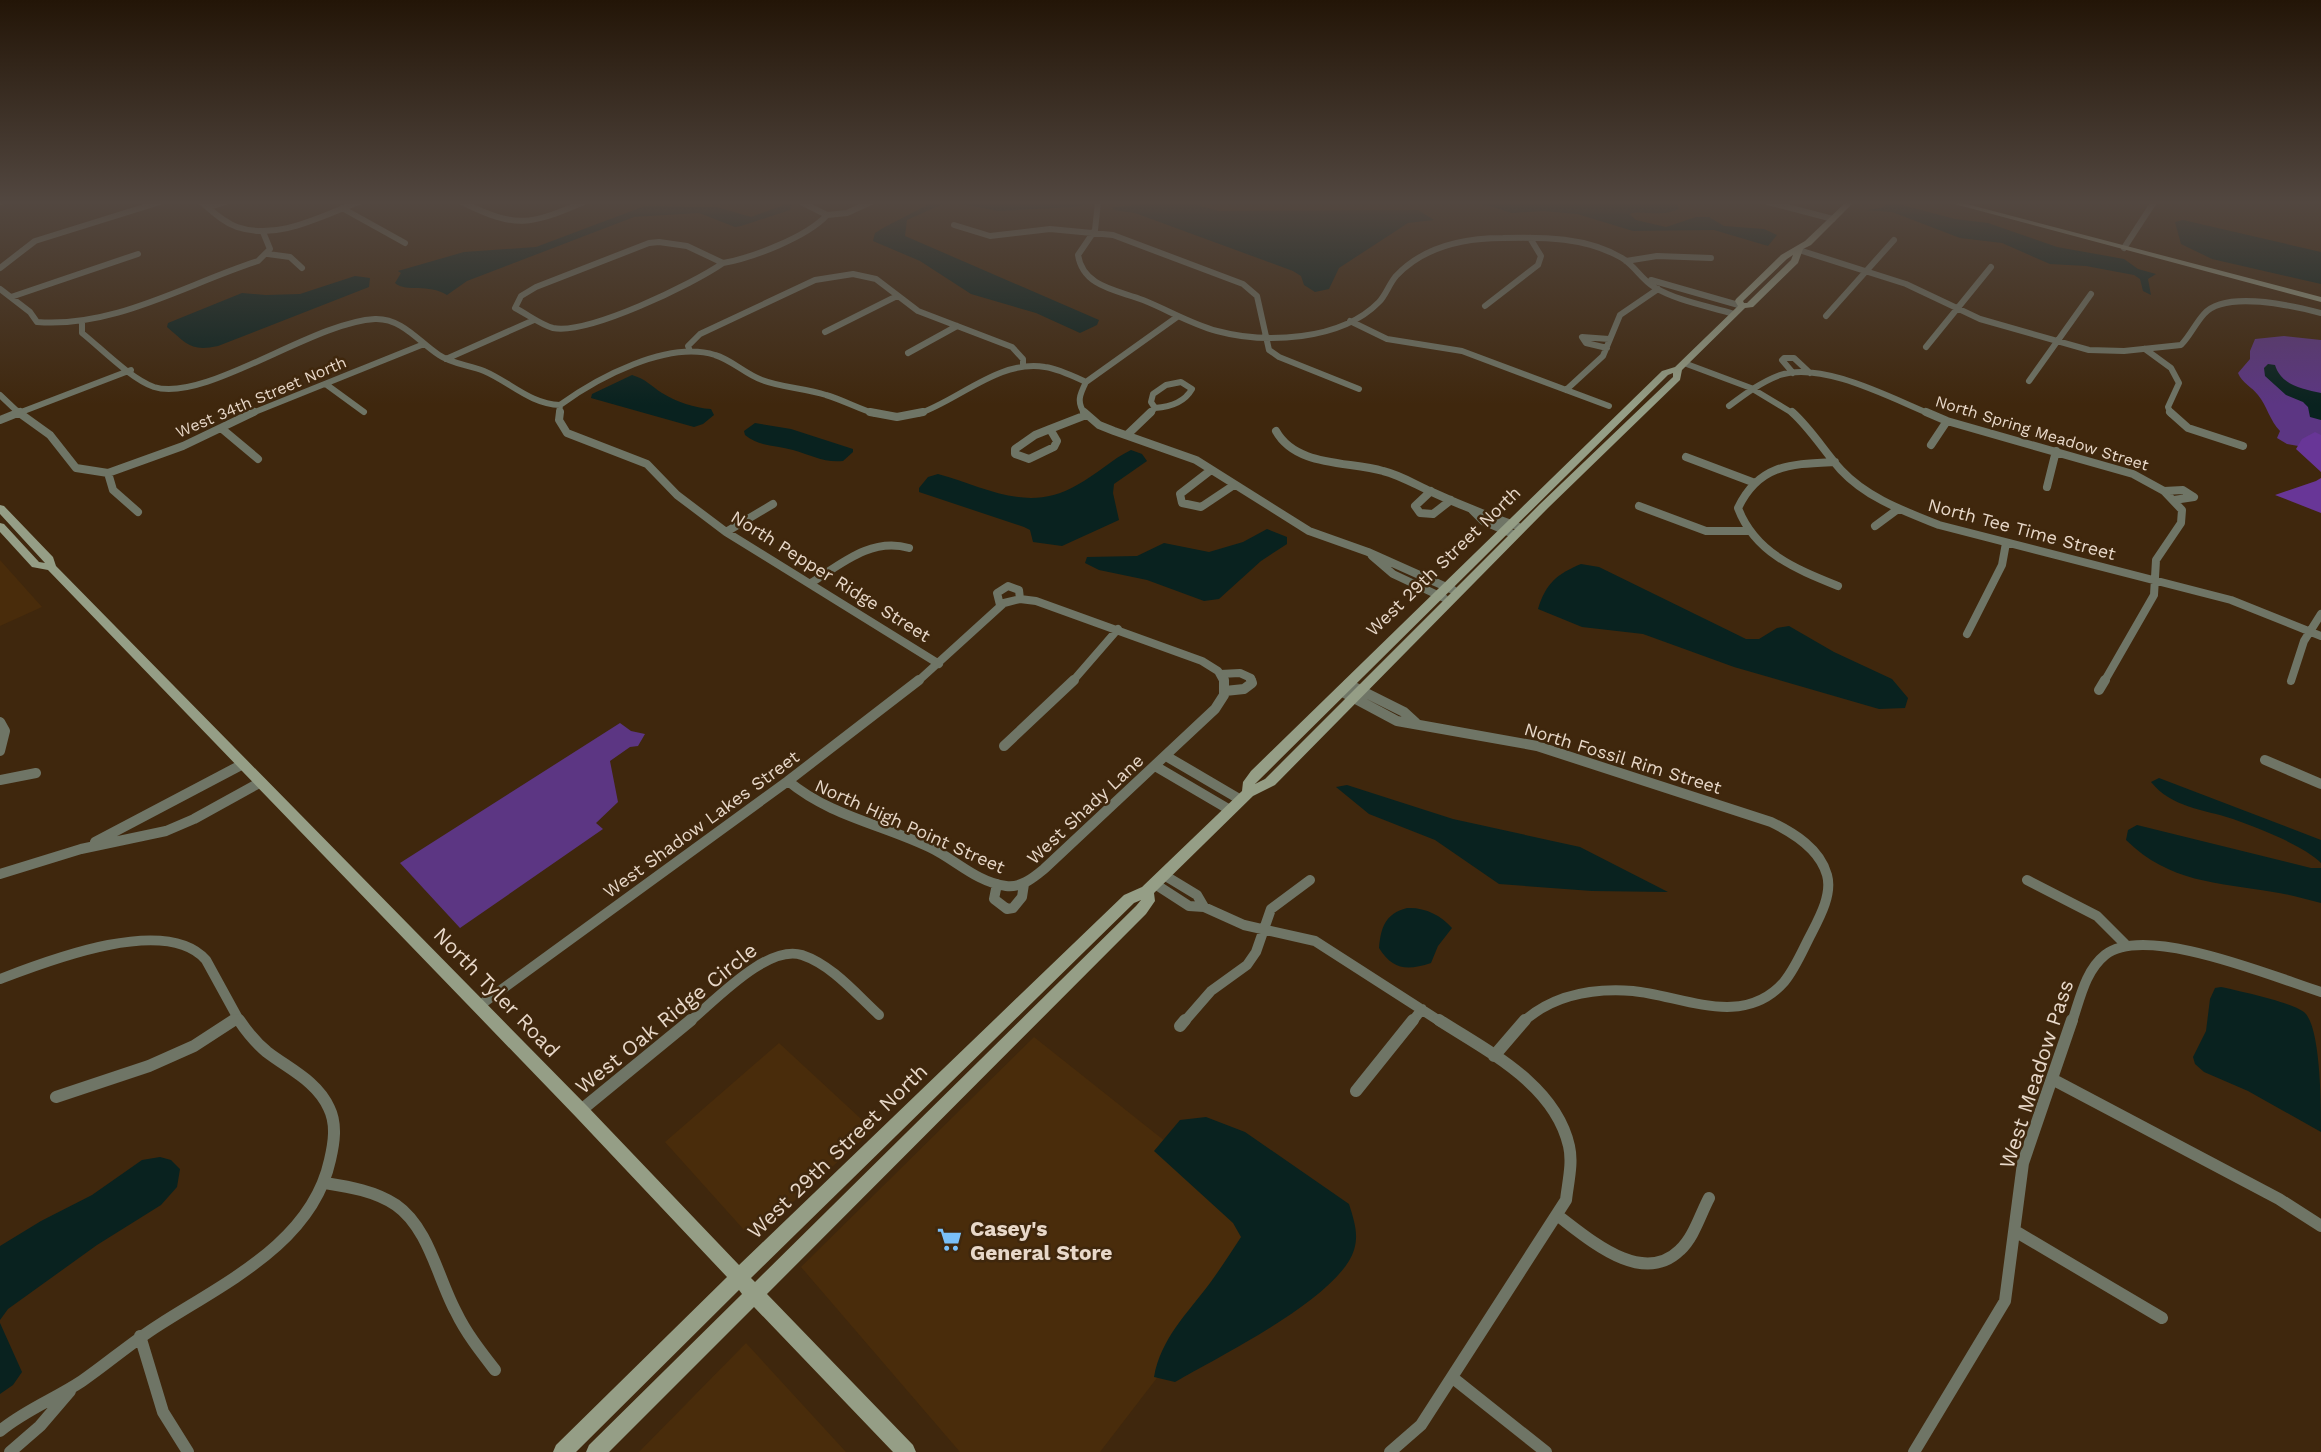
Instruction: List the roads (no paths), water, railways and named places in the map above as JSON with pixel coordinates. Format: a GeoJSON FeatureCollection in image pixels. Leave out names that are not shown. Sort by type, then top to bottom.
{"type":"FeatureCollection","features":[{"type":"Feature","properties":{"kind":"main road","name":"West 29th Street North"},"geometry":{"type":"LineString","coordinates":[[1244,796],[1255,774],[1438,596],[1452,589],[1601,444],[1665,373],[1681,366],[1742,306],[1751,305],[1786,270]]}},
{"type":"Feature","properties":{"kind":"main road"},"geometry":{"type":"LineString","coordinates":[[2206,270],[2321,300]]}},
{"type":"Feature","properties":{"kind":"main road","name":"North Tyler Road"},"geometry":{"type":"LineString","coordinates":[[0,508],[49,559],[51,567],[194,716],[479,1006],[906,1452]]}},
{"type":"Feature","properties":{"kind":"main road","name":"North Tyler Road"},"geometry":{"type":"LineString","coordinates":[[0,526],[36,565],[51,567]]}},
{"type":"Feature","properties":{"kind":"main road","name":"West 29th Street North"},"geometry":{"type":"LineString","coordinates":[[563,1452],[1129,899],[1155,883],[1244,796],[1270,782],[1449,601],[1452,589]]}},
{"type":"Feature","properties":{"kind":"main road","name":"West 29th Street North"},"geometry":{"type":"LineString","coordinates":[[596,1452],[1141,910],[1155,883]]}},
{"type":"Feature","properties":{"kind":"main road"},"geometry":{"type":"LineString","coordinates":[[950,1073],[964,1084]]}},
{"type":"Feature","properties":{"kind":"street"},"geometry":{"type":"LineString","coordinates":[[11,297],[91,270]]}},
{"type":"Feature","properties":{"kind":"street"},"geometry":{"type":"LineString","coordinates":[[0,289],[30,312],[37,322],[82,322],[234,270]]}},
{"type":"Feature","properties":{"kind":"street"},"geometry":{"type":"LineString","coordinates":[[581,270],[520,296],[515,308],[552,328],[577,328],[688,284],[712,270]]}},
{"type":"Feature","properties":{"kind":"street"},"geometry":{"type":"LineString","coordinates":[[1081,270],[1107,288],[1158,306],[1200,327],[1228,334],[1266,336],[1312,332],[1350,321],[1375,306],[1394,279],[1407,270]]}},
{"type":"Feature","properties":{"kind":"street"},"geometry":{"type":"LineString","coordinates":[[1203,270],[1250,288],[1259,300],[1269,350],[1279,357],[1359,389]]}},
{"type":"Feature","properties":{"kind":"street"},"geometry":{"type":"LineString","coordinates":[[1485,306],[1532,270]]}},
{"type":"Feature","properties":{"kind":"street"},"geometry":{"type":"LineString","coordinates":[[1636,270],[1648,283],[1658,289],[1734,314]]}},
{"type":"Feature","properties":{"kind":"street"},"geometry":{"type":"LineString","coordinates":[[1863,270],[1906,284],[1957,309],[2057,342],[2102,351],[2180,345],[2189,337],[2205,312],[2232,304],[2269,304],[2321,313]]}},
{"type":"Feature","properties":{"kind":"street"},"geometry":{"type":"LineString","coordinates":[[1926,347],[1989,270]]}},
{"type":"Feature","properties":{"kind":"street"},"geometry":{"type":"LineString","coordinates":[[1826,316],[1867,271]]}},
{"type":"Feature","properties":{"kind":"street"},"geometry":{"type":"LineString","coordinates":[[690,351],[688,346],[692,339],[714,327],[815,280],[840,272],[876,279],[926,315],[1012,346],[1023,359],[1023,366]]}},
{"type":"Feature","properties":{"kind":"street"},"geometry":{"type":"LineString","coordinates":[[1646,278],[1742,306]]}},
{"type":"Feature","properties":{"kind":"street"},"geometry":{"type":"LineString","coordinates":[[1566,390],[1603,356],[1620,315],[1658,289]]}},
{"type":"Feature","properties":{"kind":"street"},"geometry":{"type":"LineString","coordinates":[[2029,381],[2091,294]]}},
{"type":"Feature","properties":{"kind":"street"},"geometry":{"type":"LineString","coordinates":[[825,332],[897,296]]}},
{"type":"Feature","properties":{"kind":"street"},"geometry":{"type":"LineString","coordinates":[[1177,317],[1086,382],[1080,391],[1079,401],[1086,415],[1101,426],[1177,451],[1309,531],[1368,552],[1452,589]]}},
{"type":"Feature","properties":{"kind":"street"},"geometry":{"type":"LineString","coordinates":[[82,322],[82,333],[150,385],[161,389],[195,384],[236,370],[320,332],[363,320],[388,321],[406,328],[446,359],[485,371],[540,404],[560,405],[583,387],[658,359],[690,351],[720,356],[760,380],[828,395],[879,415],[912,416],[940,407],[1000,373],[1023,366],[1049,368],[1086,382]]}},
{"type":"Feature","properties":{"kind":"street"},"geometry":{"type":"LineString","coordinates":[[446,359],[534,320]]}},
{"type":"Feature","properties":{"kind":"street"},"geometry":{"type":"LineString","coordinates":[[1350,321],[1378,336],[1462,351],[1609,406]]}},
{"type":"Feature","properties":{"kind":"street"},"geometry":{"type":"LineString","coordinates":[[908,353],[957,326]]}},
{"type":"Feature","properties":{"kind":"street"},"geometry":{"type":"LineString","coordinates":[[1607,348],[1586,343],[1582,337],[1609,339]]}},
{"type":"Feature","properties":{"kind":"street","name":"West 34th Street North"},"geometry":{"type":"LineString","coordinates":[[108,473],[183,446],[254,412],[424,344]]}},
{"type":"Feature","properties":{"kind":"street"},"geometry":{"type":"LineString","coordinates":[[2145,349],[2176,374],[2179,383],[2168,407],[2174,419],[2193,430],[2244,446]]}},
{"type":"Feature","properties":{"kind":"street"},"geometry":{"type":"LineString","coordinates":[[1793,373],[1782,360],[1784,358],[1794,358],[1810,373]]}},
{"type":"Feature","properties":{"kind":"street","name":"North Tee Time Street"},"geometry":{"type":"LineString","coordinates":[[1681,366],[1773,399],[1795,415],[1835,462],[1864,490],[1898,509],[1939,525],[2241,604],[2321,636]]}},
{"type":"Feature","properties":{"kind":"street"},"geometry":{"type":"LineString","coordinates":[[0,420],[16,411],[128,368]]}},
{"type":"Feature","properties":{"kind":"street","name":"North Spring Meadow Street"},"geometry":{"type":"LineString","coordinates":[[1729,406],[1768,379],[1793,373],[1810,373],[1857,382],[1947,421],[2133,474],[2164,491]]}},
{"type":"Feature","properties":{"kind":"street"},"geometry":{"type":"LineString","coordinates":[[1127,435],[1155,408],[1178,403],[1190,395],[1192,389],[1181,383],[1166,386],[1150,396],[1155,408]]}},
{"type":"Feature","properties":{"kind":"street"},"geometry":{"type":"LineString","coordinates":[[327,385],[364,412]]}},
{"type":"Feature","properties":{"kind":"street"},"geometry":{"type":"LineString","coordinates":[[0,395],[16,411],[50,435],[76,468],[108,473],[108,485],[138,512]]}},
{"type":"Feature","properties":{"kind":"street","name":"North Pepper Ridge Street"},"geometry":{"type":"LineString","coordinates":[[560,405],[559,420],[567,433],[647,464],[677,495],[726,532],[939,664],[1000,605],[1020,599]]}},
{"type":"Feature","properties":{"kind":"street"},"geometry":{"type":"LineString","coordinates":[[0,413],[16,411]]}},
{"type":"Feature","properties":{"kind":"street"},"geometry":{"type":"LineString","coordinates":[[1050,429],[1057,441],[1054,447],[1030,459],[1015,454],[1019,444],[1050,429],[1086,415]]}},
{"type":"Feature","properties":{"kind":"street"},"geometry":{"type":"LineString","coordinates":[[1931,445],[1947,421]]}},
{"type":"Feature","properties":{"kind":"street"},"geometry":{"type":"LineString","coordinates":[[221,429],[258,458]]}},
{"type":"Feature","properties":{"kind":"street"},"geometry":{"type":"LineString","coordinates":[[1276,431],[1280,440],[1319,460],[1384,471],[1472,509],[1474,516],[1514,529]]}},
{"type":"Feature","properties":{"kind":"street"},"geometry":{"type":"LineString","coordinates":[[2047,487],[2056,452]]}},
{"type":"Feature","properties":{"kind":"street"},"geometry":{"type":"LineString","coordinates":[[1686,457],[1755,483]]}},
{"type":"Feature","properties":{"kind":"street"},"geometry":{"type":"LineString","coordinates":[[1835,462],[1777,467],[1755,483],[1738,508],[1749,531],[1761,546],[1784,563],[1838,586]]}},
{"type":"Feature","properties":{"kind":"street"},"geometry":{"type":"LineString","coordinates":[[1211,470],[1180,494],[1182,503],[1200,507],[1234,485]]}},
{"type":"Feature","properties":{"kind":"street"},"geometry":{"type":"LineString","coordinates":[[2164,491],[2183,490],[2194,497],[2174,500]]}},
{"type":"Feature","properties":{"kind":"street"},"geometry":{"type":"LineString","coordinates":[[1432,491],[1415,506],[1420,513],[1433,514],[1451,500]]}},
{"type":"Feature","properties":{"kind":"street"},"geometry":{"type":"LineString","coordinates":[[2099,690],[2151,601],[2156,560],[2181,523],[2182,510],[2164,491]]}},
{"type":"Feature","properties":{"kind":"street"},"geometry":{"type":"LineString","coordinates":[[726,532],[773,504]]}},
{"type":"Feature","properties":{"kind":"street"},"geometry":{"type":"LineString","coordinates":[[1639,506],[1706,531],[1749,531]]}},
{"type":"Feature","properties":{"kind":"street"},"geometry":{"type":"LineString","coordinates":[[1875,526],[1898,509]]}},
{"type":"Feature","properties":{"kind":"street"},"geometry":{"type":"LineString","coordinates":[[811,583],[865,550],[881,544],[891,542],[909,548]]}},
{"type":"Feature","properties":{"kind":"street"},"geometry":{"type":"LineString","coordinates":[[1967,634],[2002,565],[2006,543]]}},
{"type":"Feature","properties":{"kind":"street"},"geometry":{"type":"LineString","coordinates":[[1368,552],[1393,574],[1449,601]]}},
{"type":"Feature","properties":{"kind":"street"},"geometry":{"type":"LineString","coordinates":[[1000,605],[997,593],[1002,588],[1016,588],[1020,599],[1036,601],[1118,629],[1213,666],[1220,674],[1225,691],[1215,709],[1166,756],[1244,796]]}},
{"type":"Feature","properties":{"kind":"street"},"geometry":{"type":"LineString","coordinates":[[2291,681],[2304,641],[2321,614]]}},
{"type":"Feature","properties":{"kind":"street"},"geometry":{"type":"LineString","coordinates":[[1004,746],[1082,673],[1118,629]]}},
{"type":"Feature","properties":{"kind":"street","name":"West Shadow Lakes Street"},"geometry":{"type":"LineString","coordinates":[[479,1006],[788,781],[939,664]]}},
{"type":"Feature","properties":{"kind":"street"},"geometry":{"type":"LineString","coordinates":[[1220,674],[1240,673],[1251,678],[1252,683],[1244,689],[1225,691]]}},
{"type":"Feature","properties":{"kind":"street","name":"North Fossil Rim Street"},"geometry":{"type":"LineString","coordinates":[[1345,687],[1404,712],[1418,724]]}},
{"type":"Feature","properties":{"kind":"street","name":"North Fossil Rim Street"},"geometry":{"type":"LineString","coordinates":[[1358,694],[1380,712],[1397,720],[1537,746],[1771,822],[1785,828],[1811,848],[1829,883],[1829,891],[1787,979],[1772,994],[1751,1004],[1724,1008],[1696,1006],[1651,994],[1619,990],[1570,996],[1552,1002],[1519,1025],[1494,1056]]}},
{"type":"Feature","properties":{"kind":"street"},"geometry":{"type":"LineString","coordinates":[[1380,712],[1388,704]]}},
{"type":"Feature","properties":{"kind":"street"},"geometry":{"type":"LineString","coordinates":[[0,722],[5,731],[0,751]]}},
{"type":"Feature","properties":{"kind":"street","name":"West Shady Lane"},"geometry":{"type":"LineString","coordinates":[[997,884],[994,899],[997,904],[1007,909],[1013,908],[1022,897],[1024,884],[1044,869],[1166,756]]}},
{"type":"Feature","properties":{"kind":"street"},"geometry":{"type":"LineString","coordinates":[[2265,760],[2321,784]]}},
{"type":"Feature","properties":{"kind":"street"},"geometry":{"type":"LineString","coordinates":[[80,849],[243,764]]}},
{"type":"Feature","properties":{"kind":"street"},"geometry":{"type":"LineString","coordinates":[[1155,766],[1230,810]]}},
{"type":"Feature","properties":{"kind":"street"},"geometry":{"type":"LineString","coordinates":[[0,780],[36,773]]}},
{"type":"Feature","properties":{"kind":"street","name":"North High Point Street"},"geometry":{"type":"LineString","coordinates":[[788,781],[801,793],[831,810],[929,848],[985,880],[1012,886],[1024,884]]}},
{"type":"Feature","properties":{"kind":"street"},"geometry":{"type":"LineString","coordinates":[[0,874],[80,849],[166,831],[194,819],[261,782]]}},
{"type":"Feature","properties":{"kind":"street"},"geometry":{"type":"LineString","coordinates":[[1180,1026],[1211,991],[1247,965],[1256,952],[1271,909],[1310,880]]}},
{"type":"Feature","properties":{"kind":"street"},"geometry":{"type":"LineString","coordinates":[[2026,880],[2097,916],[2125,944],[2156,944],[2179,948],[2321,992]]}},
{"type":"Feature","properties":{"kind":"street"},"geometry":{"type":"LineString","coordinates":[[1155,883],[1189,906],[1204,907],[1262,931],[1315,941],[1522,1075],[1542,1095],[1553,1111],[1569,1144],[1571,1163],[1566,1200],[1421,1425],[1390,1452]]}},
{"type":"Feature","properties":{"kind":"street"},"geometry":{"type":"LineString","coordinates":[[0,979],[120,942],[149,939],[175,943],[198,953],[237,1018],[259,1045],[321,1092],[329,1106],[334,1136],[333,1156],[325,1182],[306,1213],[277,1246],[240,1275],[140,1336],[72,1387],[40,1404],[0,1431]]}},
{"type":"Feature","properties":{"kind":"street","name":"West Meadow Pass"},"geometry":{"type":"LineString","coordinates":[[1914,1452],[2005,1301],[2023,1163],[2090,971],[2102,956],[2125,944]]}},
{"type":"Feature","properties":{"kind":"street","name":"West Oak Ridge Circle"},"geometry":{"type":"LineString","coordinates":[[580,1111],[760,964],[774,956],[790,953],[808,957],[879,1016]]}},
{"type":"Feature","properties":{"kind":"street"},"geometry":{"type":"LineString","coordinates":[[1356,1090],[1422,1009]]}},
{"type":"Feature","properties":{"kind":"street"},"geometry":{"type":"LineString","coordinates":[[56,1097],[149,1066],[194,1045],[237,1018]]}},
{"type":"Feature","properties":{"kind":"street"},"geometry":{"type":"LineString","coordinates":[[2052,1079],[2278,1199],[2321,1226]]}},
{"type":"Feature","properties":{"kind":"street"},"geometry":{"type":"LineString","coordinates":[[325,1182],[361,1187],[388,1200],[411,1216],[425,1239],[450,1302],[467,1334],[495,1370]]}},
{"type":"Feature","properties":{"kind":"street"},"geometry":{"type":"LineString","coordinates":[[1556,1215],[1615,1255],[1648,1265],[1667,1261],[1681,1250],[1709,1198]]}},
{"type":"Feature","properties":{"kind":"street"},"geometry":{"type":"LineString","coordinates":[[2015,1231],[2162,1318]]}},
{"type":"Feature","properties":{"kind":"street"},"geometry":{"type":"LineString","coordinates":[[140,1336],[155,1397],[174,1435],[188,1452]]}},
{"type":"Feature","properties":{"kind":"street"},"geometry":{"type":"LineString","coordinates":[[1453,1378],[1546,1452]]}},
{"type":"Feature","properties":{"kind":"street"},"geometry":{"type":"LineString","coordinates":[[10,1452],[40,1426],[72,1387]]}},
{"type":"Feature","properties":{"kind":"water"},"geometry":{"type":"Polygon","coordinates":[[[496,270],[467,281],[447,295],[433,289],[400,286],[395,283],[401,273],[398,271],[496,270]]]}},
{"type":"Feature","properties":{"kind":"water"},"geometry":{"type":"Polygon","coordinates":[[[934,270],[983,270],[1099,320],[1097,325],[1080,333],[1036,313],[971,294],[934,270]]]}},
{"type":"Feature","properties":{"kind":"water"},"geometry":{"type":"Polygon","coordinates":[[[1290,270],[1338,270],[1329,289],[1315,292],[1304,285],[1301,276],[1290,270]]]}},
{"type":"Feature","properties":{"kind":"water"},"geometry":{"type":"Polygon","coordinates":[[[2106,270],[2141,270],[2156,274],[2148,279],[2151,295],[2143,291],[2140,279],[2134,275],[2106,270]]]}},
{"type":"Feature","properties":{"kind":"water"},"geometry":{"type":"Polygon","coordinates":[[[2259,270],[2321,270],[2321,284],[2259,270]]]}},
{"type":"Feature","properties":{"kind":"water"},"geometry":{"type":"Polygon","coordinates":[[[355,276],[370,278],[369,287],[218,346],[195,347],[167,327],[168,323],[242,293],[300,294],[355,276]]]}},
{"type":"Feature","properties":{"kind":"water"},"geometry":{"type":"Polygon","coordinates":[[[2268,364],[2275,365],[2287,382],[2321,393],[2321,420],[2310,417],[2308,407],[2303,402],[2286,395],[2265,376],[2264,368],[2268,364]]]}},
{"type":"Feature","properties":{"kind":"water"},"geometry":{"type":"Polygon","coordinates":[[[632,375],[680,402],[711,409],[714,415],[694,427],[591,398],[592,394],[632,375]]]}},
{"type":"Feature","properties":{"kind":"water"},"geometry":{"type":"Polygon","coordinates":[[[755,423],[791,429],[853,449],[853,452],[843,461],[830,461],[787,448],[762,444],[745,435],[744,431],[755,423]]]}},
{"type":"Feature","properties":{"kind":"water"},"geometry":{"type":"Polygon","coordinates":[[[1131,450],[1142,454],[1147,461],[1114,484],[1113,493],[1119,520],[1062,546],[1033,542],[1030,530],[1024,527],[919,492],[928,477],[938,474],[1007,495],[1041,497],[1077,485],[1131,450]]]}},
{"type":"Feature","properties":{"kind":"water"},"geometry":{"type":"Polygon","coordinates":[[[1267,529],[1287,537],[1287,544],[1261,561],[1219,599],[1204,601],[1147,580],[1099,570],[1085,563],[1087,557],[1137,556],[1164,543],[1209,552],[1243,542],[1267,529]]]}},
{"type":"Feature","properties":{"kind":"water"},"geometry":{"type":"Polygon","coordinates":[[[1581,564],[1599,567],[1746,639],[1759,639],[1777,628],[1789,626],[1834,652],[1892,679],[1908,698],[1905,708],[1879,709],[1734,667],[1643,634],[1582,627],[1538,609],[1554,580],[1581,564]]]}},
{"type":"Feature","properties":{"kind":"water"},"geometry":{"type":"Polygon","coordinates":[[[2159,778],[2321,840],[2321,863],[2304,850],[2267,832],[2168,797],[2151,782],[2159,778]]]}},
{"type":"Feature","properties":{"kind":"water"},"geometry":{"type":"Polygon","coordinates":[[[1347,785],[1453,819],[1580,847],[1668,892],[1592,891],[1499,884],[1435,840],[1369,814],[1336,787],[1347,785]]]}},
{"type":"Feature","properties":{"kind":"water"},"geometry":{"type":"Polygon","coordinates":[[[2137,825],[2311,868],[2321,868],[2321,903],[2177,873],[2143,854],[2126,840],[2128,830],[2137,825]]]}},
{"type":"Feature","properties":{"kind":"water"},"geometry":{"type":"Polygon","coordinates":[[[1407,908],[1432,913],[1452,928],[1438,946],[1431,963],[1408,968],[1395,965],[1379,948],[1386,922],[1394,914],[1407,908]]]}},
{"type":"Feature","properties":{"kind":"water"},"geometry":{"type":"Polygon","coordinates":[[[2221,987],[2288,1004],[2304,1012],[2310,1020],[2319,1068],[2321,1132],[2248,1091],[2204,1072],[2195,1064],[2193,1057],[2206,1031],[2210,999],[2215,988],[2221,987]]]}},
{"type":"Feature","properties":{"kind":"water"},"geometry":{"type":"Polygon","coordinates":[[[1206,1117],[1245,1132],[1349,1204],[1356,1238],[1354,1250],[1344,1268],[1326,1287],[1275,1324],[1175,1382],[1154,1377],[1162,1350],[1241,1237],[1233,1223],[1154,1151],[1180,1120],[1206,1117]]]}},
{"type":"Feature","properties":{"kind":"water"},"geometry":{"type":"Polygon","coordinates":[[[160,1157],[171,1160],[180,1169],[177,1187],[161,1205],[97,1245],[8,1309],[0,1320],[0,1246],[92,1195],[142,1160],[160,1157]]]}},
{"type":"Feature","properties":{"kind":"water"},"geometry":{"type":"Polygon","coordinates":[[[0,1323],[22,1372],[13,1385],[0,1394],[0,1323]]]}},
{"type":"Feature","properties":{"kind":"place","name":"Casey's General Store"},"geometry":{"type":"Point","coordinates":[950,1240]}}]}
